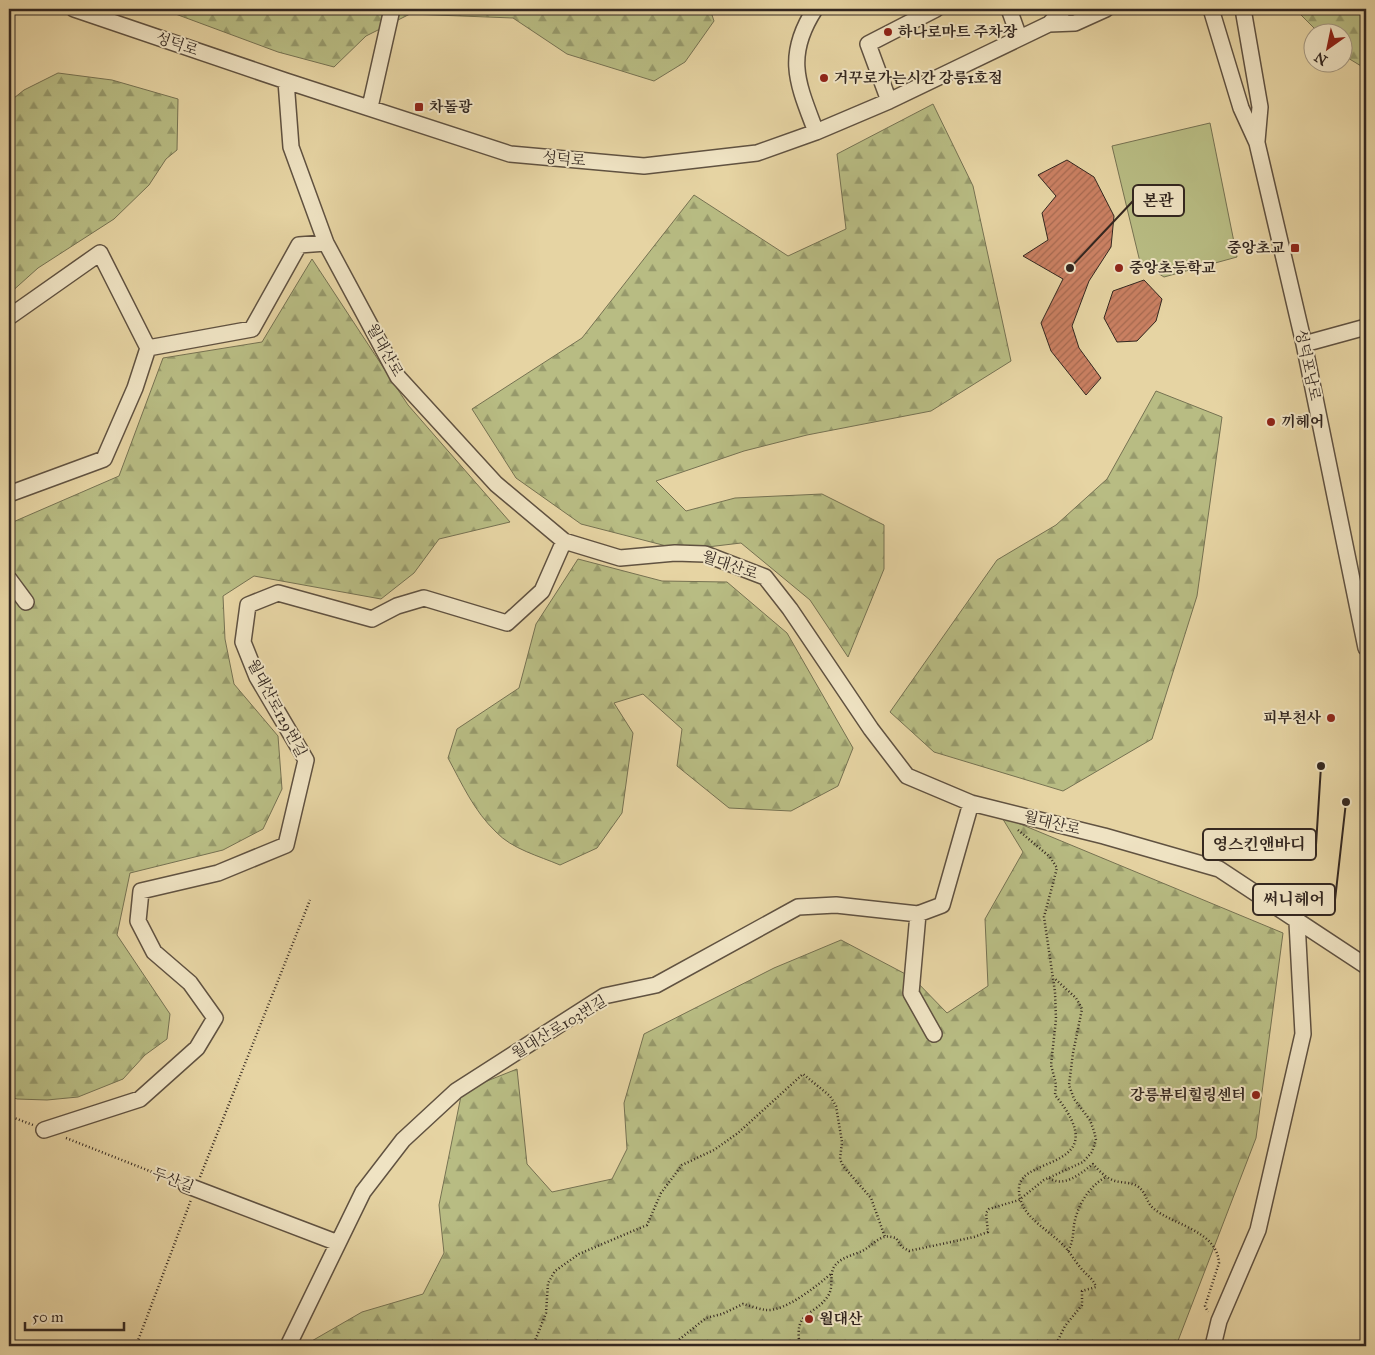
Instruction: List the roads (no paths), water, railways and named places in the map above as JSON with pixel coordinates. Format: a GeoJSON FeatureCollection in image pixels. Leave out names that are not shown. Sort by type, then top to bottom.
{"type":"FeatureCollection","features":[{"type":"Feature","properties":{"kind":"street","name":"성덕로"},"geometry":{"type":"LineString","coordinates":[[74,9],[510,154],[644,166],[757,153],[816,132],[889,101],[1019,37],[1050,24]]}},
{"type":"Feature","properties":{"kind":"street"},"geometry":{"type":"LineString","coordinates":[[370,107],[392,9]]}},
{"type":"Feature","properties":{"kind":"street"},"geometry":{"type":"LineString","coordinates":[[815,9],[795,56],[798,84],[816,132]]}},
{"type":"Feature","properties":{"kind":"street"},"geometry":{"type":"LineString","coordinates":[[889,101],[868,44],[936,9]]}},
{"type":"Feature","properties":{"kind":"street"},"geometry":{"type":"LineString","coordinates":[[1008,9],[1019,37]]}},
{"type":"Feature","properties":{"kind":"street"},"geometry":{"type":"LineString","coordinates":[[1050,24],[1064,9]]}},
{"type":"Feature","properties":{"kind":"street"},"geometry":{"type":"LineString","coordinates":[[1050,24],[1075,23],[1106,9]]}},
{"type":"Feature","properties":{"kind":"street"},"geometry":{"type":"LineString","coordinates":[[1211,9],[1240,108],[1257,142]]}},
{"type":"Feature","properties":{"kind":"street"},"geometry":{"type":"LineString","coordinates":[[1243,9],[1260,107],[1257,142]]}},
{"type":"Feature","properties":{"kind":"street","name":"월대산로"},"geometry":{"type":"LineString","coordinates":[[286,81],[292,146],[326,243],[398,377],[496,484],[564,542],[620,558],[675,553],[705,554],[765,577],[790,609],[871,729],[907,776],[971,804],[1104,836],[1219,869],[1366,966]]}},
{"type":"Feature","properties":{"kind":"street","name":"성덕포남로"},"geometry":{"type":"LineString","coordinates":[[1257,142],[1304,344],[1366,648]]}},
{"type":"Feature","properties":{"kind":"street"},"geometry":{"type":"LineString","coordinates":[[148,348],[252,329],[299,245],[326,243]]}},
{"type":"Feature","properties":{"kind":"street"},"geometry":{"type":"LineString","coordinates":[[9,317],[100,253],[148,348],[135,388],[104,459],[9,494]]}},
{"type":"Feature","properties":{"kind":"street"},"geometry":{"type":"LineString","coordinates":[[1304,344],[1366,328]]}},
{"type":"Feature","properties":{"kind":"street","name":"월대산로129번길"},"geometry":{"type":"LineString","coordinates":[[44,1130],[140,1099],[197,1048],[215,1018],[190,983],[154,952],[138,921],[141,891],[218,873],[286,845],[306,760],[257,677],[243,642],[248,605],[278,593],[372,619],[397,606],[424,598],[507,623],[542,591],[564,542]]}},
{"type":"Feature","properties":{"kind":"street"},"geometry":{"type":"LineString","coordinates":[[9,579],[26,602]]}},
{"type":"Feature","properties":{"kind":"street","name":"월대산로103번길"},"geometry":{"type":"LineString","coordinates":[[288,1346],[363,1192],[403,1140],[456,1091],[604,996],[656,985],[798,907],[836,905],[918,914],[942,904],[971,804]]}},
{"type":"Feature","properties":{"kind":"street"},"geometry":{"type":"LineString","coordinates":[[918,914],[911,993],[934,1034]]}},
{"type":"Feature","properties":{"kind":"street"},"geometry":{"type":"LineString","coordinates":[[1213,1346],[1216,1331],[1258,1230],[1303,1034],[1297,922]]}},
{"type":"Feature","properties":{"kind":"street","name":"두산길"},"geometry":{"type":"LineString","coordinates":[[191,1187],[338,1243]]}},
{"type":"Feature","properties":{"kind":"place","name":"하나로마트 주차장"},"geometry":{"type":"Point","coordinates":[888,32]}},
{"type":"Feature","properties":{"kind":"place","name":"거꾸로가는시간 강릉1호점"},"geometry":{"type":"Point","coordinates":[824,78]}},
{"type":"Feature","properties":{"kind":"place","name":"차돌광"},"geometry":{"type":"Point","coordinates":[419,107]}},
{"type":"Feature","properties":{"kind":"place","name":"중앙초교"},"geometry":{"type":"Point","coordinates":[1295,248]}},
{"type":"Feature","properties":{"kind":"place","name":"본관"},"geometry":{"type":"Point","coordinates":[1070,268]}},
{"type":"Feature","properties":{"kind":"place","name":"중앙초등학교"},"geometry":{"type":"Point","coordinates":[1119,268]}},
{"type":"Feature","properties":{"kind":"place","name":"끼헤어"},"geometry":{"type":"Point","coordinates":[1271,422]}},
{"type":"Feature","properties":{"kind":"place","name":"피부천사"},"geometry":{"type":"Point","coordinates":[1331,718]}},
{"type":"Feature","properties":{"kind":"place","name":"영스킨앤바디"},"geometry":{"type":"Point","coordinates":[1321,766]}},
{"type":"Feature","properties":{"kind":"place","name":"써니헤어"},"geometry":{"type":"Point","coordinates":[1346,802]}},
{"type":"Feature","properties":{"kind":"place","name":"강릉뷰티힐링센터"},"geometry":{"type":"Point","coordinates":[1256,1095]}},
{"type":"Feature","properties":{"kind":"place","name":"월대산"},"geometry":{"type":"Point","coordinates":[809,1319]}}]}
